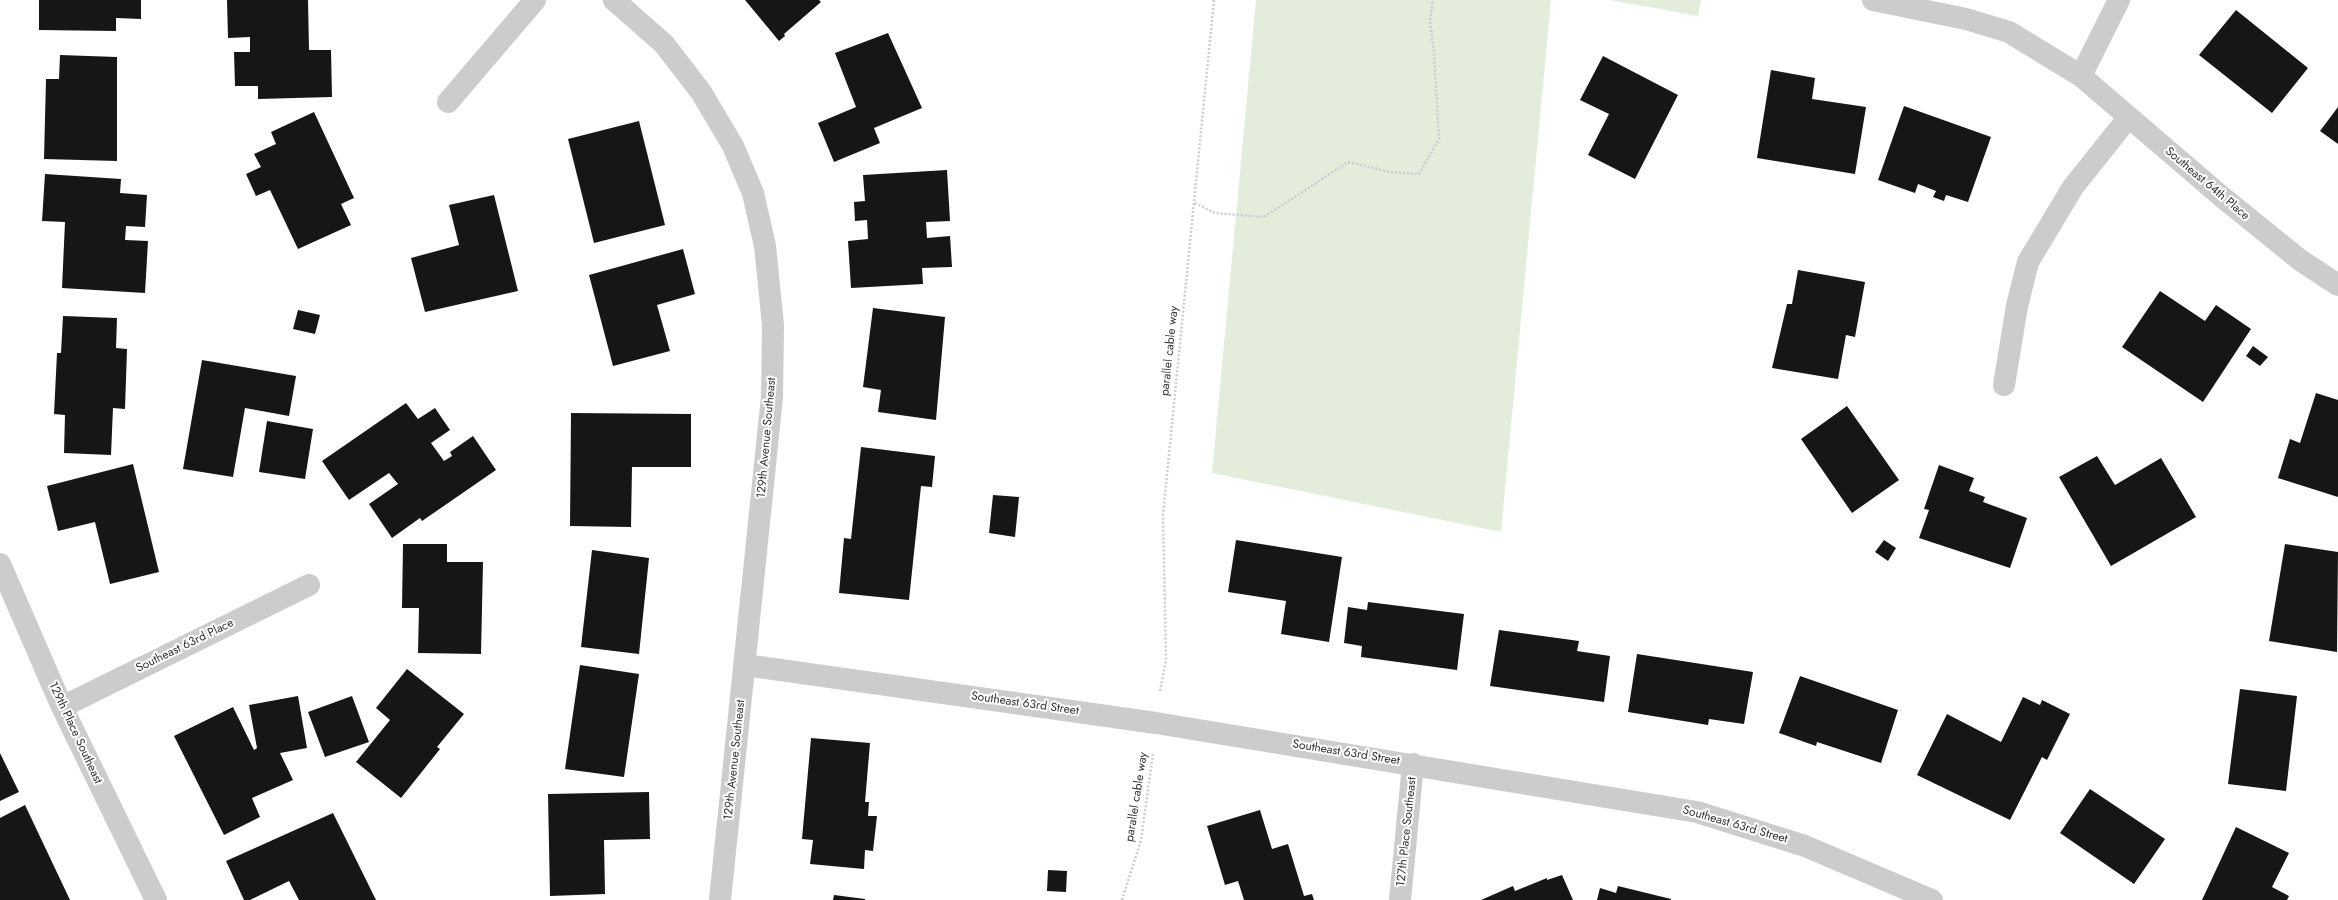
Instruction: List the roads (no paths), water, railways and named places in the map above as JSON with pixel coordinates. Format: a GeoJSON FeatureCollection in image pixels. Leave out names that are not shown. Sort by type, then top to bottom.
{"type":"FeatureCollection","features":[{"type":"Feature","properties":{"kind":"street"},"geometry":{"type":"LineString","coordinates":[[448,102],[535,0]]}},
{"type":"Feature","properties":{"kind":"street","name":"129th Avenue Southeast"},"geometry":{"type":"LineString","coordinates":[[614,0],[664,44],[701,92],[733,146],[753,194],[765,246],[772,324],[772,397],[720,900]]}},
{"type":"Feature","properties":{"kind":"street","name":"Southeast 64th Place"},"geometry":{"type":"LineString","coordinates":[[1873,0],[1966,19],[2009,32],[2081,76],[2128,118],[2300,260],[2338,285]]}},
{"type":"Feature","properties":{"kind":"street"},"geometry":{"type":"LineString","coordinates":[[2081,76],[2119,0]]}},
{"type":"Feature","properties":{"kind":"street"},"geometry":{"type":"LineString","coordinates":[[2004,385],[2017,306],[2028,262],[2073,187],[2128,118]]}},
{"type":"Feature","properties":{"kind":"street","name":"129th Place Southeast"},"geometry":{"type":"LineString","coordinates":[[0,564],[62,707],[156,900]]}},
{"type":"Feature","properties":{"kind":"street","name":"Southeast 63rd Place"},"geometry":{"type":"LineString","coordinates":[[62,707],[309,585]]}},
{"type":"Feature","properties":{"kind":"street","name":"Southeast 63rd Street"},"geometry":{"type":"LineString","coordinates":[[745,665],[1156,723],[1414,764],[1697,812],[1805,846],[1932,900]]}},
{"type":"Feature","properties":{"kind":"street","name":"127th Place Southeast"},"geometry":{"type":"LineString","coordinates":[[1400,900],[1414,764]]}}]}
